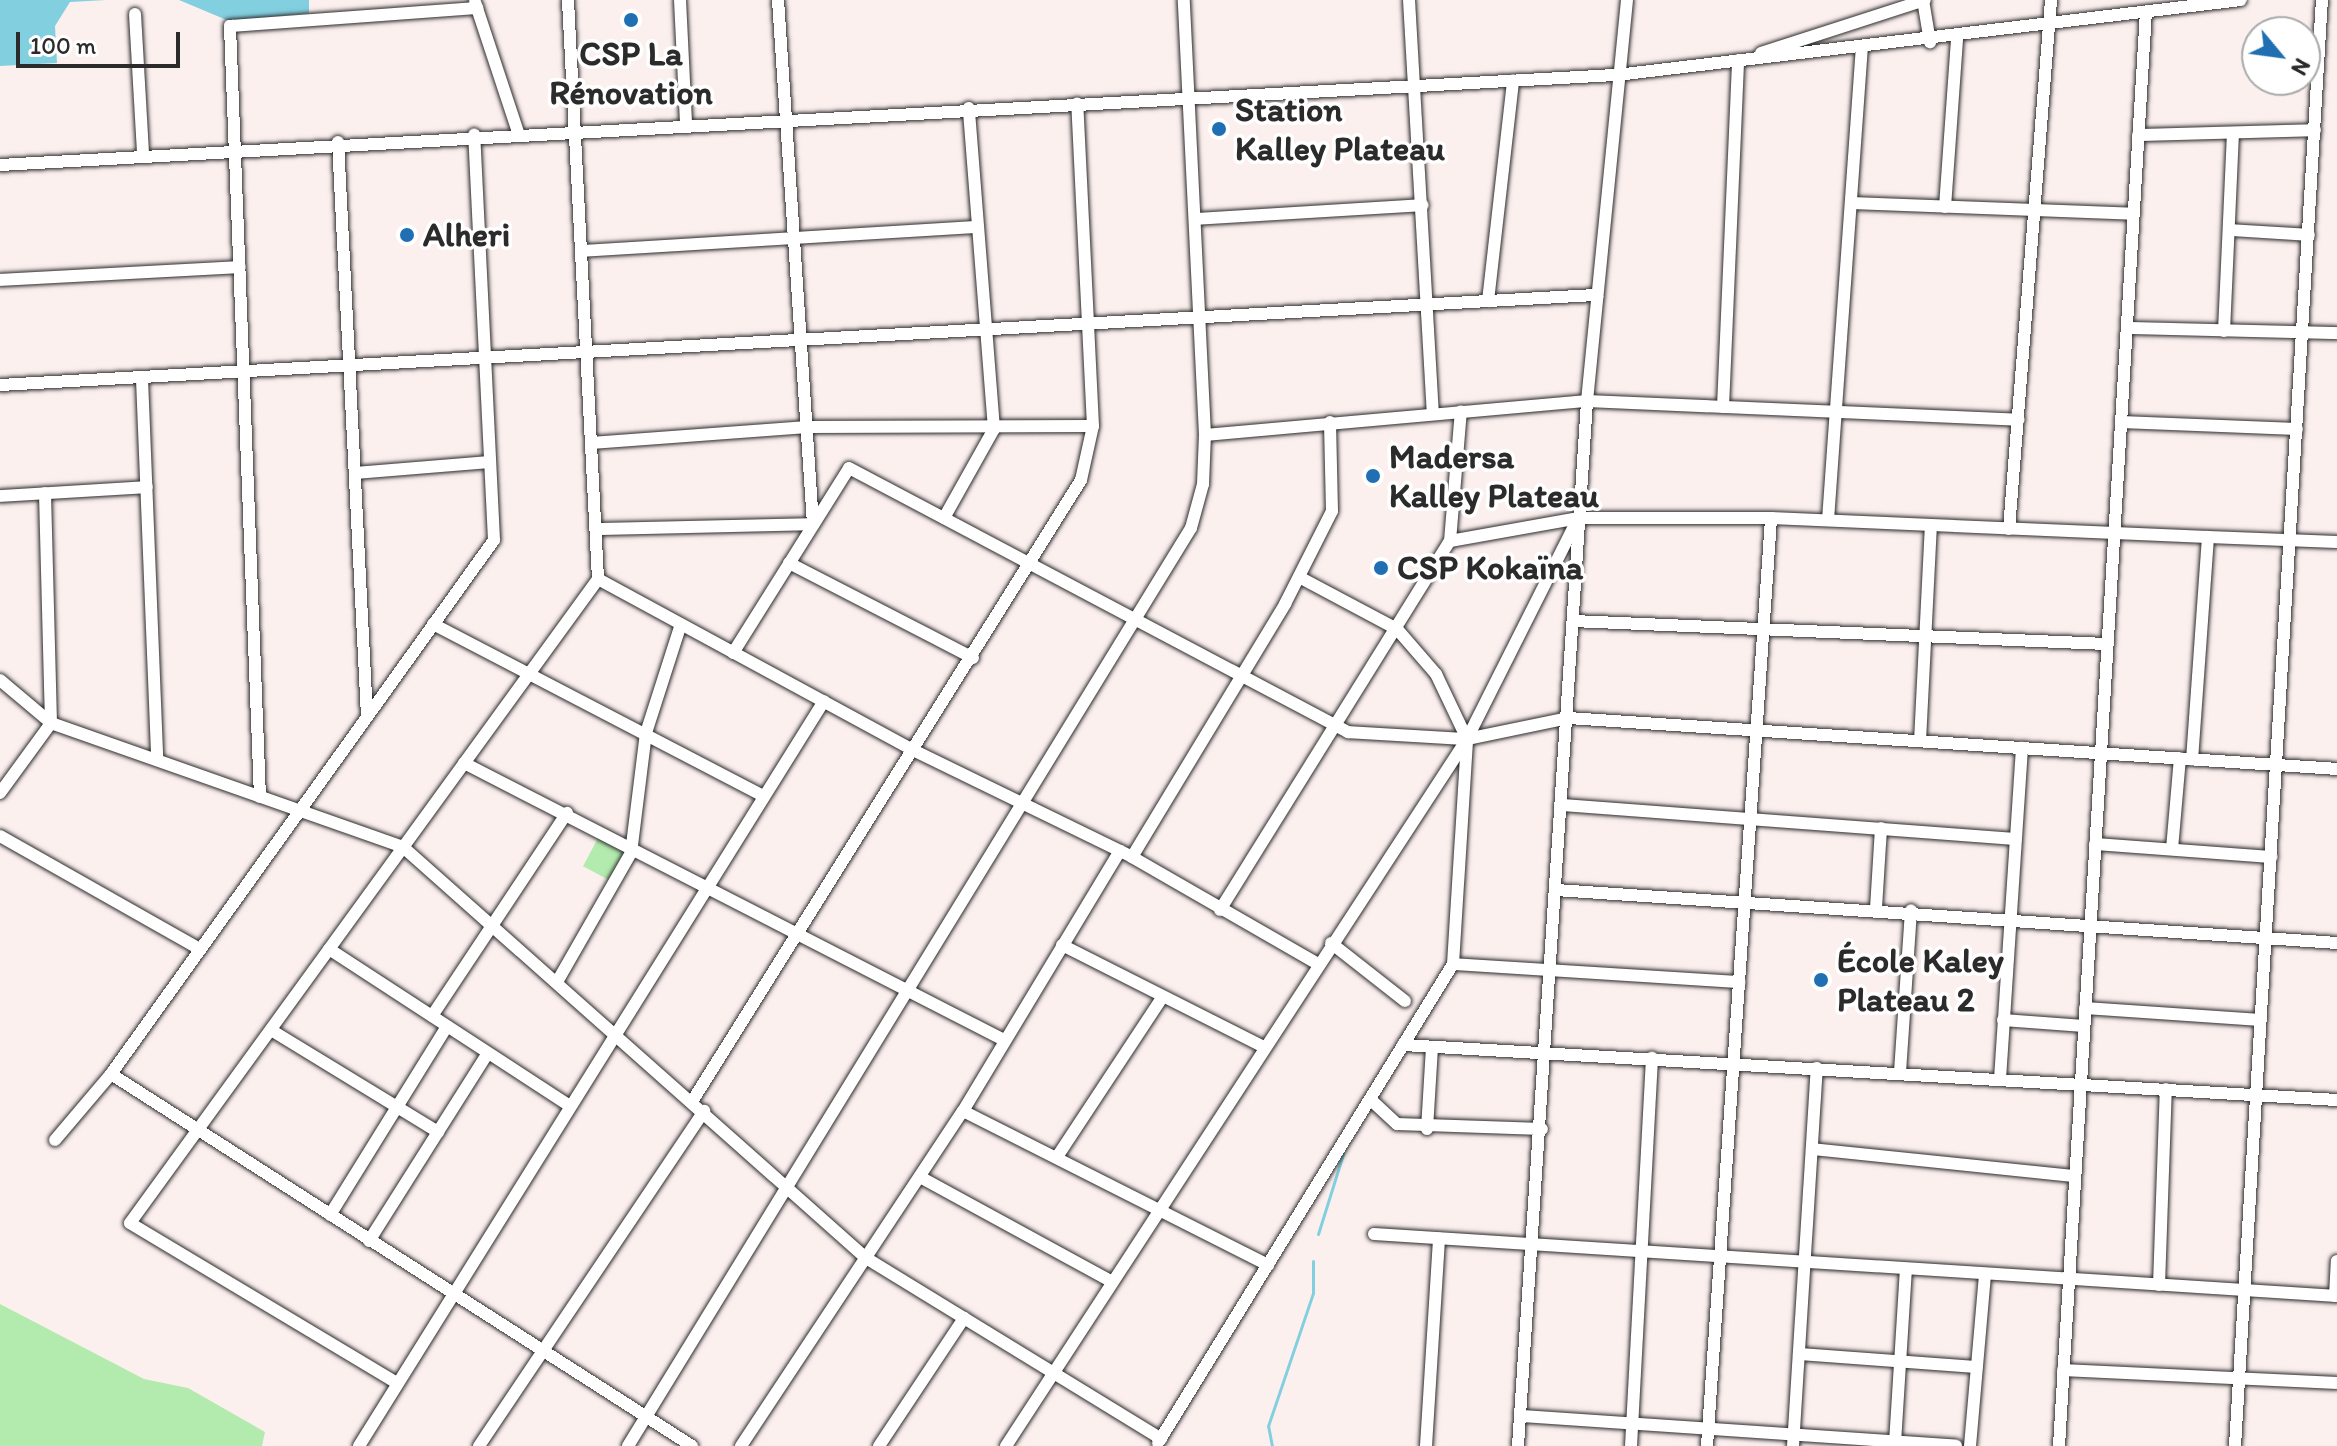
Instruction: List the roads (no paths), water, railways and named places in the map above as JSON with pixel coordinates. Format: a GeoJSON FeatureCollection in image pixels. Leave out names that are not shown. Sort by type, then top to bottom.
{"type":"FeatureCollection","features":[{"type":"Feature","properties":{"kind":"street"},"geometry":{"type":"LineString","coordinates":[[397,1383],[130,1223],[598,579],[568,0]]}},
{"type":"Feature","properties":{"kind":"street"},"geometry":{"type":"LineString","coordinates":[[680,0],[686,123]]}},
{"type":"Feature","properties":{"kind":"street"},"geometry":{"type":"LineString","coordinates":[[793,0],[778,0],[813,524]]}},
{"type":"Feature","properties":{"kind":"street"},"geometry":{"type":"LineString","coordinates":[[628,1446],[791,1186],[1191,528],[1203,484],[1205,435],[1202,318],[1184,0]]}},
{"type":"Feature","properties":{"kind":"street"},"geometry":{"type":"LineString","coordinates":[[1409,0],[1433,411]]}},
{"type":"Feature","properties":{"kind":"street"},"geometry":{"type":"LineString","coordinates":[[1518,1446],[1535,1245],[1587,401],[1617,75],[1627,0]]}},
{"type":"Feature","properties":{"kind":"street"},"geometry":{"type":"LineString","coordinates":[[1738,60],[1924,0],[1930,42]]}},
{"type":"Feature","properties":{"kind":"street"},"geometry":{"type":"LineString","coordinates":[[2009,529],[2051,0]]}},
{"type":"Feature","properties":{"kind":"street"},"geometry":{"type":"LineString","coordinates":[[0,165],[235,147],[1617,75],[1930,42],[2241,0]]}},
{"type":"Feature","properties":{"kind":"street"},"geometry":{"type":"LineString","coordinates":[[2235,1446],[2322,0]]}},
{"type":"Feature","properties":{"kind":"street"},"geometry":{"type":"LineString","coordinates":[[260,797],[230,26],[476,4],[518,132]]}},
{"type":"Feature","properties":{"kind":"street"},"geometry":{"type":"LineString","coordinates":[[2059,1446],[2146,12]]}},
{"type":"Feature","properties":{"kind":"street"},"geometry":{"type":"LineString","coordinates":[[135,14],[143,154]]}},
{"type":"Feature","properties":{"kind":"street"},"geometry":{"type":"LineString","coordinates":[[1945,207],[1957,38]]}},
{"type":"Feature","properties":{"kind":"street"},"geometry":{"type":"LineString","coordinates":[[1828,520],[1862,48]]}},
{"type":"Feature","properties":{"kind":"street"},"geometry":{"type":"LineString","coordinates":[[1723,407],[1738,60]]}},
{"type":"Feature","properties":{"kind":"street"},"geometry":{"type":"LineString","coordinates":[[1488,301],[1513,80]]}},
{"type":"Feature","properties":{"kind":"street"},"geometry":{"type":"LineString","coordinates":[[693,1100],[915,751],[1081,480],[1093,426],[1077,103]]}},
{"type":"Feature","properties":{"kind":"street"},"geometry":{"type":"LineString","coordinates":[[944,518],[994,429],[969,108]]}},
{"type":"Feature","properties":{"kind":"street"},"geometry":{"type":"LineString","coordinates":[[2138,135],[2315,130]]}},
{"type":"Feature","properties":{"kind":"street"},"geometry":{"type":"LineString","coordinates":[[2224,331],[2233,133]]}},
{"type":"Feature","properties":{"kind":"street"},"geometry":{"type":"LineString","coordinates":[[55,1140],[111,1074],[494,540],[474,134]]}},
{"type":"Feature","properties":{"kind":"street"},"geometry":{"type":"LineString","coordinates":[[338,142],[367,716]]}},
{"type":"Feature","properties":{"kind":"street"},"geometry":{"type":"LineString","coordinates":[[1851,203],[2134,214]]}},
{"type":"Feature","properties":{"kind":"street"},"geometry":{"type":"LineString","coordinates":[[1195,219],[1423,205]]}},
{"type":"Feature","properties":{"kind":"street"},"geometry":{"type":"LineString","coordinates":[[581,251],[977,227]]}},
{"type":"Feature","properties":{"kind":"street"},"geometry":{"type":"LineString","coordinates":[[2230,230],[2309,235]]}},
{"type":"Feature","properties":{"kind":"street"},"geometry":{"type":"LineString","coordinates":[[0,280],[240,267]]}},
{"type":"Feature","properties":{"kind":"street"},"geometry":{"type":"LineString","coordinates":[[0,385],[1597,295]]}},
{"type":"Feature","properties":{"kind":"street"},"geometry":{"type":"LineString","coordinates":[[2127,328],[2337,333]]}},
{"type":"Feature","properties":{"kind":"street"},"geometry":{"type":"LineString","coordinates":[[142,379],[157,760]]}},
{"type":"Feature","properties":{"kind":"street"},"geometry":{"type":"LineString","coordinates":[[1205,435],[1433,411],[1587,401],[2019,420]]}},
{"type":"Feature","properties":{"kind":"street"},"geometry":{"type":"LineString","coordinates":[[1220,910],[1331,723],[1397,629],[1450,541],[1461,411]]}},
{"type":"Feature","properties":{"kind":"street"},"geometry":{"type":"LineString","coordinates":[[741,1446],[963,1111],[1002,1039],[1062,945],[1126,854],[1299,577],[1332,511],[1330,422]]}},
{"type":"Feature","properties":{"kind":"street"},"geometry":{"type":"LineString","coordinates":[[2121,422],[2297,429]]}},
{"type":"Feature","properties":{"kind":"street"},"geometry":{"type":"LineString","coordinates":[[591,443],[807,427],[994,429],[1093,426]]}},
{"type":"Feature","properties":{"kind":"street"},"geometry":{"type":"LineString","coordinates":[[355,473],[490,462]]}},
{"type":"Feature","properties":{"kind":"street"},"geometry":{"type":"LineString","coordinates":[[733,653],[849,468],[1242,672],[1348,732],[1467,739],[1568,718],[2337,769]]}},
{"type":"Feature","properties":{"kind":"street"},"geometry":{"type":"LineString","coordinates":[[0,496],[147,487]]}},
{"type":"Feature","properties":{"kind":"street"},"geometry":{"type":"LineString","coordinates":[[0,793],[51,723],[45,493]]}},
{"type":"Feature","properties":{"kind":"street"},"geometry":{"type":"LineString","coordinates":[[1006,1446],[1157,1204],[1467,739],[1579,518]]}},
{"type":"Feature","properties":{"kind":"street"},"geometry":{"type":"LineString","coordinates":[[1450,541],[1579,518],[1771,518],[2337,542]]}},
{"type":"Feature","properties":{"kind":"street"},"geometry":{"type":"LineString","coordinates":[[1707,1439],[1771,518]]}},
{"type":"Feature","properties":{"kind":"street"},"geometry":{"type":"LineString","coordinates":[[596,529],[813,524]]}},
{"type":"Feature","properties":{"kind":"street"},"geometry":{"type":"LineString","coordinates":[[1920,741],[1931,526]]}},
{"type":"Feature","properties":{"kind":"street"},"geometry":{"type":"LineString","coordinates":[[2172,849],[2186,759],[2208,537]]}},
{"type":"Feature","properties":{"kind":"street"},"geometry":{"type":"LineString","coordinates":[[789,563],[973,658]]}},
{"type":"Feature","properties":{"kind":"street"},"geometry":{"type":"LineString","coordinates":[[0,680],[51,723],[403,847],[791,1186],[866,1258],[1159,1443],[1453,964],[1467,739],[1436,674],[1397,629],[1299,577]]}},
{"type":"Feature","properties":{"kind":"street"},"geometry":{"type":"LineString","coordinates":[[598,579],[915,751],[1126,854],[1316,963]]}},
{"type":"Feature","properties":{"kind":"street"},"geometry":{"type":"LineString","coordinates":[[1573,621],[2107,644]]}},
{"type":"Feature","properties":{"kind":"street"},"geometry":{"type":"LineString","coordinates":[[433,624],[527,677],[646,733],[764,796]]}},
{"type":"Feature","properties":{"kind":"street"},"geometry":{"type":"LineString","coordinates":[[557,982],[632,844],[646,733],[681,624]]}},
{"type":"Feature","properties":{"kind":"street"},"geometry":{"type":"LineString","coordinates":[[359,1446],[824,701]]}},
{"type":"Feature","properties":{"kind":"street"},"geometry":{"type":"LineString","coordinates":[[2000,1079],[2022,748]]}},
{"type":"Feature","properties":{"kind":"street"},"geometry":{"type":"LineString","coordinates":[[464,763],[632,844],[705,891],[1002,1039]]}},
{"type":"Feature","properties":{"kind":"street"},"geometry":{"type":"LineString","coordinates":[[1562,805],[2016,839]]}},
{"type":"Feature","properties":{"kind":"street"},"geometry":{"type":"LineString","coordinates":[[432,1016],[567,813]]}},
{"type":"Feature","properties":{"kind":"street"},"geometry":{"type":"LineString","coordinates":[[1876,908],[1881,828]]}},
{"type":"Feature","properties":{"kind":"street"},"geometry":{"type":"LineString","coordinates":[[0,836],[200,949]]}},
{"type":"Feature","properties":{"kind":"street"},"geometry":{"type":"LineString","coordinates":[[2095,844],[2272,857]]}},
{"type":"Feature","properties":{"kind":"street"},"geometry":{"type":"LineString","coordinates":[[1556,890],[1911,910],[2267,942],[2337,943]]}},
{"type":"Feature","properties":{"kind":"street"},"geometry":{"type":"LineString","coordinates":[[1900,1072],[1911,910]]}},
{"type":"Feature","properties":{"kind":"street"},"geometry":{"type":"LineString","coordinates":[[1331,943],[1405,1001]]}},
{"type":"Feature","properties":{"kind":"street"},"geometry":{"type":"LineString","coordinates":[[1062,945],[1161,999],[1262,1046]]}},
{"type":"Feature","properties":{"kind":"street"},"geometry":{"type":"LineString","coordinates":[[329,949],[570,1106]]}},
{"type":"Feature","properties":{"kind":"street"},"geometry":{"type":"LineString","coordinates":[[1453,964],[1739,982]]}},
{"type":"Feature","properties":{"kind":"street"},"geometry":{"type":"LineString","coordinates":[[1057,1157],[1161,999]]}},
{"type":"Feature","properties":{"kind":"street"},"geometry":{"type":"LineString","coordinates":[[2085,1008],[2261,1020]]}},
{"type":"Feature","properties":{"kind":"street"},"geometry":{"type":"LineString","coordinates":[[2003,1020],[2084,1026]]}},
{"type":"Feature","properties":{"kind":"street"},"geometry":{"type":"LineString","coordinates":[[330,1215],[447,1026]]}},
{"type":"Feature","properties":{"kind":"street"},"geometry":{"type":"LineString","coordinates":[[271,1030],[438,1132]]}},
{"type":"Feature","properties":{"kind":"street"},"geometry":{"type":"LineString","coordinates":[[1403,1045],[2337,1100]]}},
{"type":"Feature","properties":{"kind":"street"},"geometry":{"type":"LineString","coordinates":[[1427,1129],[1432,1048]]}},
{"type":"Feature","properties":{"kind":"street"},"geometry":{"type":"LineString","coordinates":[[369,1241],[488,1053]]}},
{"type":"Feature","properties":{"kind":"street"},"geometry":{"type":"LineString","coordinates":[[1631,1446],[1652,1058]]}},
{"type":"Feature","properties":{"kind":"street"},"geometry":{"type":"LineString","coordinates":[[1793,1442],[1817,1068]]}},
{"type":"Feature","properties":{"kind":"street"},"geometry":{"type":"LineString","coordinates":[[111,1074],[645,1419],[692,1446]]}},
{"type":"Feature","properties":{"kind":"street"},"geometry":{"type":"LineString","coordinates":[[2159,1285],[2166,1089]]}},
{"type":"Feature","properties":{"kind":"street"},"geometry":{"type":"LineString","coordinates":[[1370,1099],[1397,1124],[1427,1129],[1542,1129]]}},
{"type":"Feature","properties":{"kind":"street"},"geometry":{"type":"LineString","coordinates":[[479,1446],[539,1350],[704,1111]]}},
{"type":"Feature","properties":{"kind":"street"},"geometry":{"type":"LineString","coordinates":[[963,1111],[1157,1204],[1268,1265]]}},
{"type":"Feature","properties":{"kind":"street"},"geometry":{"type":"LineString","coordinates":[[1812,1149],[2075,1176]]}},
{"type":"Feature","properties":{"kind":"street"},"geometry":{"type":"LineString","coordinates":[[920,1177],[1109,1280]]}},
{"type":"Feature","properties":{"kind":"street"},"geometry":{"type":"LineString","coordinates":[[1374,1234],[2336,1296],[2337,1261]]}},
{"type":"Feature","properties":{"kind":"street"},"geometry":{"type":"LineString","coordinates":[[1426,1446],[1439,1238]]}},
{"type":"Feature","properties":{"kind":"street"},"geometry":{"type":"LineString","coordinates":[[1895,1443],[1906,1269]]}},
{"type":"Feature","properties":{"kind":"street"},"geometry":{"type":"LineString","coordinates":[[1970,1446],[1985,1274]]}},
{"type":"Feature","properties":{"kind":"street"},"geometry":{"type":"LineString","coordinates":[[879,1446],[964,1318]]}},
{"type":"Feature","properties":{"kind":"street"},"geometry":{"type":"LineString","coordinates":[[1799,1354],[1977,1367]]}},
{"type":"Feature","properties":{"kind":"street"},"geometry":{"type":"LineString","coordinates":[[2063,1370],[2337,1383]]}},
{"type":"Feature","properties":{"kind":"street"},"geometry":{"type":"LineString","coordinates":[[1521,1416],[1632,1426],[1707,1439],[1956,1446]]}},
{"type":"Feature","properties":{"kind":"water"},"geometry":{"type":"Polygon","coordinates":[[[0,0],[106,0],[70,2],[55,26],[57,63],[0,66],[0,0]]]}},
{"type":"Feature","properties":{"kind":"water"},"geometry":{"type":"Polygon","coordinates":[[[179,0],[309,0],[309,13],[229,21],[179,0]]]}},
{"type":"Feature","properties":{"kind":"waterway"},"geometry":{"type":"LineString","coordinates":[[1318,1234],[1343,1154]]}},
{"type":"Feature","properties":{"kind":"waterway"},"geometry":{"type":"LineString","coordinates":[[1272,1446],[1268,1426],[1313,1293],[1313,1261]]}},
{"type":"Feature","properties":{"kind":"place","name":"CSP La Rénovation"},"geometry":{"type":"Point","coordinates":[631,20]}},
{"type":"Feature","properties":{"kind":"place","name":"Station Kalley Plateau"},"geometry":{"type":"Point","coordinates":[1219,129]}},
{"type":"Feature","properties":{"kind":"place","name":"Alheri"},"geometry":{"type":"Point","coordinates":[407,235]}},
{"type":"Feature","properties":{"kind":"place","name":"Madersa Kalley Plateau"},"geometry":{"type":"Point","coordinates":[1373,476]}},
{"type":"Feature","properties":{"kind":"place","name":"CSP Kokaïna"},"geometry":{"type":"Point","coordinates":[1381,568]}},
{"type":"Feature","properties":{"kind":"place","name":"École Kaley Plateau 2"},"geometry":{"type":"Point","coordinates":[1821,980]}}]}
